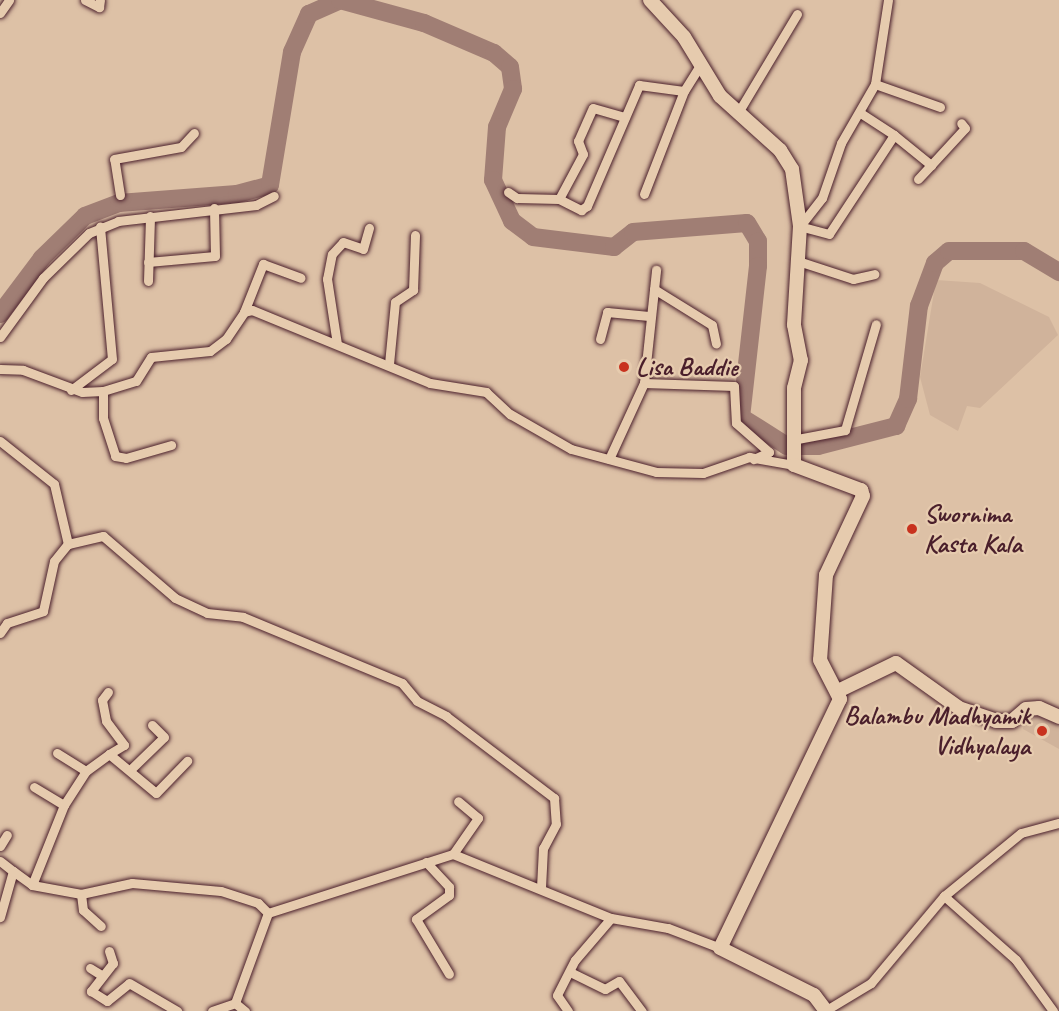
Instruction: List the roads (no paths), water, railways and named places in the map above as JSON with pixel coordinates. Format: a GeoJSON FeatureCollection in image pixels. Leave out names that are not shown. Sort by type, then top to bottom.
{"type":"FeatureCollection","features":[{"type":"Feature","properties":{"kind":"street"},"geometry":{"type":"LineString","coordinates":[[0,13],[9,0]]}},
{"type":"Feature","properties":{"kind":"street"},"geometry":{"type":"LineString","coordinates":[[86,0],[99,7],[100,0]]}},
{"type":"Feature","properties":{"kind":"street"},"geometry":{"type":"LineString","coordinates":[[650,0],[684,37],[699,67],[792,169],[800,226],[794,325],[801,360],[792,440],[795,460]]}},
{"type":"Feature","properties":{"kind":"street"},"geometry":{"type":"LineString","coordinates":[[800,226],[822,198],[841,143],[862,114],[875,84],[888,0]]}},
{"type":"Feature","properties":{"kind":"street"},"geometry":{"type":"LineString","coordinates":[[739,111],[797,14]]}},
{"type":"Feature","properties":{"kind":"street"},"geometry":{"type":"LineString","coordinates":[[644,194],[684,91],[699,67]]}},
{"type":"Feature","properties":{"kind":"street"},"geometry":{"type":"LineString","coordinates":[[875,84],[940,107]]}},
{"type":"Feature","properties":{"kind":"street"},"geometry":{"type":"LineString","coordinates":[[508,192],[517,198],[559,199],[581,210],[587,206],[639,85],[684,91]]}},
{"type":"Feature","properties":{"kind":"street"},"geometry":{"type":"LineString","coordinates":[[559,199],[583,154],[578,141],[593,108],[625,117]]}},
{"type":"Feature","properties":{"kind":"street"},"geometry":{"type":"LineString","coordinates":[[862,114],[894,135],[931,165]]}},
{"type":"Feature","properties":{"kind":"street"},"geometry":{"type":"LineString","coordinates":[[918,179],[965,128],[961,123]]}},
{"type":"Feature","properties":{"kind":"street"},"geometry":{"type":"LineString","coordinates":[[120,195],[114,159],[181,147],[194,133]]}},
{"type":"Feature","properties":{"kind":"street"},"geometry":{"type":"LineString","coordinates":[[800,226],[829,234],[894,135]]}},
{"type":"Feature","properties":{"kind":"street"},"geometry":{"type":"LineString","coordinates":[[0,337],[57,262],[100,227],[150,216],[256,205],[274,195]]}},
{"type":"Feature","properties":{"kind":"street"},"geometry":{"type":"LineString","coordinates":[[148,262],[215,256],[214,208]]}},
{"type":"Feature","properties":{"kind":"street"},"geometry":{"type":"LineString","coordinates":[[148,281],[150,216]]}},
{"type":"Feature","properties":{"kind":"street"},"geometry":{"type":"LineString","coordinates":[[71,390],[112,359],[100,227]]}},
{"type":"Feature","properties":{"kind":"street"},"geometry":{"type":"LineString","coordinates":[[337,344],[327,279],[332,254],[343,242],[363,249],[369,228]]}},
{"type":"Feature","properties":{"kind":"street"},"geometry":{"type":"LineString","coordinates":[[389,364],[395,302],[413,290],[415,235]]}},
{"type":"Feature","properties":{"kind":"street"},"geometry":{"type":"LineString","coordinates":[[798,261],[853,279],[874,274]]}},
{"type":"Feature","properties":{"kind":"street"},"geometry":{"type":"LineString","coordinates":[[0,369],[23,370],[71,390],[103,391],[136,381],[151,357],[210,351],[226,339],[244,312],[264,264],[301,278]]}},
{"type":"Feature","properties":{"kind":"street"},"geometry":{"type":"LineString","coordinates":[[609,459],[617,432],[644,383],[656,270]]}},
{"type":"Feature","properties":{"kind":"street"},"geometry":{"type":"LineString","coordinates":[[654,289],[712,325],[716,344]]}},
{"type":"Feature","properties":{"kind":"street"},"geometry":{"type":"LineString","coordinates":[[244,312],[258,311],[430,383],[486,392],[510,414],[564,447],[656,472],[703,473],[769,452],[736,423],[734,386],[644,383]]}},
{"type":"Feature","properties":{"kind":"street"},"geometry":{"type":"LineString","coordinates":[[600,339],[607,312],[650,316]]}},
{"type":"Feature","properties":{"kind":"street"},"geometry":{"type":"LineString","coordinates":[[792,440],[844,430],[876,324]]}},
{"type":"Feature","properties":{"kind":"street"},"geometry":{"type":"LineString","coordinates":[[103,391],[103,418],[115,456],[126,458],[171,445]]}},
{"type":"Feature","properties":{"kind":"street"},"geometry":{"type":"LineString","coordinates":[[0,441],[54,484],[68,544]]}},
{"type":"Feature","properties":{"kind":"street"},"geometry":{"type":"LineString","coordinates":[[720,948],[823,740],[840,699],[838,691],[820,660],[826,575],[863,496],[861,490],[795,460],[749,457]]}},
{"type":"Feature","properties":{"kind":"street"},"geometry":{"type":"LineString","coordinates":[[0,633],[7,623],[43,610],[54,561],[68,544],[104,536],[175,598],[207,613],[243,617],[402,683],[417,701],[446,716],[554,798],[556,824],[543,848],[541,888]]}},
{"type":"Feature","properties":{"kind":"street"},"geometry":{"type":"LineString","coordinates":[[838,691],[896,663],[959,708],[996,721],[1012,721],[1026,709],[1038,708],[1059,717]]}},
{"type":"Feature","properties":{"kind":"street"},"geometry":{"type":"LineString","coordinates":[[32,885],[64,806],[86,771],[124,745],[106,721],[102,700],[108,692]]}},
{"type":"Feature","properties":{"kind":"street"},"geometry":{"type":"LineString","coordinates":[[130,770],[164,737],[152,725]]}},
{"type":"Feature","properties":{"kind":"street"},"geometry":{"type":"LineString","coordinates":[[57,753],[86,771]]}},
{"type":"Feature","properties":{"kind":"street"},"geometry":{"type":"LineString","coordinates":[[108,754],[156,793],[187,761]]}},
{"type":"Feature","properties":{"kind":"street"},"geometry":{"type":"LineString","coordinates":[[34,787],[64,806]]}},
{"type":"Feature","properties":{"kind":"street"},"geometry":{"type":"LineString","coordinates":[[268,913],[453,854],[478,818],[458,801]]}},
{"type":"Feature","properties":{"kind":"street"},"geometry":{"type":"LineString","coordinates":[[453,854],[507,879],[541,888],[611,918],[668,928],[720,948],[814,995],[827,1010],[871,983],[944,896],[1021,833],[1059,823]]}},
{"type":"Feature","properties":{"kind":"street"},"geometry":{"type":"LineString","coordinates":[[0,846],[7,835]]}},
{"type":"Feature","properties":{"kind":"street"},"geometry":{"type":"LineString","coordinates":[[0,861],[32,885],[81,894],[132,883],[188,887],[221,891],[258,903],[268,913]]}},
{"type":"Feature","properties":{"kind":"street"},"geometry":{"type":"LineString","coordinates":[[426,862],[449,887],[449,895],[416,919],[449,974]]}},
{"type":"Feature","properties":{"kind":"street"},"geometry":{"type":"LineString","coordinates":[[0,917],[13,871]]}},
{"type":"Feature","properties":{"kind":"street"},"geometry":{"type":"LineString","coordinates":[[81,894],[83,910],[101,926]]}},
{"type":"Feature","properties":{"kind":"street"},"geometry":{"type":"LineString","coordinates":[[944,896],[1016,960],[1053,1011]]}},
{"type":"Feature","properties":{"kind":"street"},"geometry":{"type":"LineString","coordinates":[[235,1003],[268,913]]}},
{"type":"Feature","properties":{"kind":"street"},"geometry":{"type":"LineString","coordinates":[[568,1011],[557,995],[570,972],[611,918]]}},
{"type":"Feature","properties":{"kind":"street"},"geometry":{"type":"LineString","coordinates":[[109,951],[113,963],[101,975],[91,991],[107,1001],[129,983],[177,1011]]}},
{"type":"Feature","properties":{"kind":"street"},"geometry":{"type":"LineString","coordinates":[[90,968],[101,975]]}},
{"type":"Feature","properties":{"kind":"street"},"geometry":{"type":"LineString","coordinates":[[570,972],[604,989],[619,981],[642,1011]]}},
{"type":"Feature","properties":{"kind":"street"},"geometry":{"type":"LineString","coordinates":[[212,1011],[235,1003]]}},
{"type":"Feature","properties":{"kind":"street"},"geometry":{"type":"LineString","coordinates":[[235,1003],[245,1011]]}},
{"type":"Feature","properties":{"kind":"waterway"},"geometry":{"type":"LineString","coordinates":[[0,314],[42,258],[85,216],[119,203],[237,194],[270,185],[292,52],[309,14],[340,0],[424,23],[494,53],[510,67],[513,89],[497,127],[493,180],[512,221],[533,237],[614,247],[633,232],[747,223],[758,241],[758,266],[741,417],[787,446],[818,446],[896,426],[908,399],[919,306],[935,263],[949,251],[1024,251],[1059,272]]}},
{"type":"Feature","properties":{"kind":"place","name":"Lisa Baddie"},"geometry":{"type":"Point","coordinates":[624,367]}},
{"type":"Feature","properties":{"kind":"place","name":"Swornima Kasta Kala"},"geometry":{"type":"Point","coordinates":[912,529]}},
{"type":"Feature","properties":{"kind":"place","name":"Balambu Madhyamik Vidhyalaya"},"geometry":{"type":"Point","coordinates":[1042,731]}}]}
